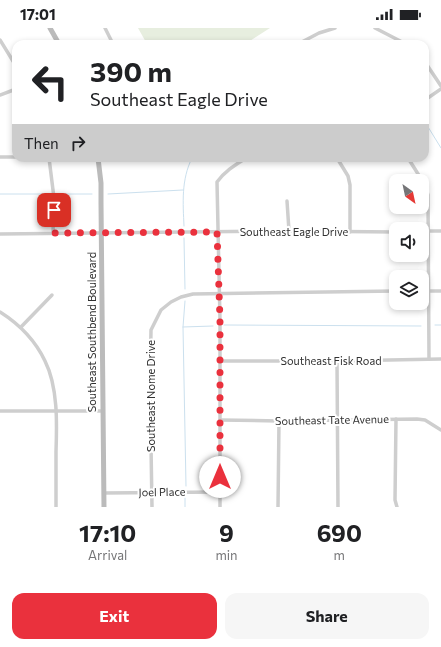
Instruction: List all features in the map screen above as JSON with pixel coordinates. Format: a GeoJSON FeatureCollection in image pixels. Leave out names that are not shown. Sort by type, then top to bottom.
{"type":"FeatureCollection","features":[{"type":"Feature","properties":{"kind":"street"},"geometry":{"type":"LineString","coordinates":[[50,28],[57,40]]}},
{"type":"Feature","properties":{"kind":"street"},"geometry":{"type":"LineString","coordinates":[[105,28],[111,40]]}},
{"type":"Feature","properties":{"kind":"street"},"geometry":{"type":"LineString","coordinates":[[306,40],[319,33],[335,28]]}},
{"type":"Feature","properties":{"kind":"street"},"geometry":{"type":"LineString","coordinates":[[375,28],[398,40]]}},
{"type":"Feature","properties":{"kind":"street"},"geometry":{"type":"LineString","coordinates":[[0,40],[12,60]]}},
{"type":"Feature","properties":{"kind":"street"},"geometry":{"type":"LineString","coordinates":[[429,68],[441,88],[429,97]]}},
{"type":"Feature","properties":{"kind":"street"},"geometry":{"type":"LineString","coordinates":[[0,95],[12,90]]}},
{"type":"Feature","properties":{"kind":"street"},"geometry":{"type":"LineString","coordinates":[[0,157],[12,157]]}},
{"type":"Feature","properties":{"kind":"street"},"geometry":{"type":"LineString","coordinates":[[50,162],[54,198],[53,233]]}},
{"type":"Feature","properties":{"kind":"street","name":"Southeast Southbend Boulevard"},"geometry":{"type":"LineString","coordinates":[[98,162],[101,184],[104,507]]}},
{"type":"Feature","properties":{"kind":"street"},"geometry":{"type":"LineString","coordinates":[[220,507],[220,361],[217,182],[222,175],[240,162]]}},
{"type":"Feature","properties":{"kind":"street"},"geometry":{"type":"LineString","coordinates":[[339,162],[348,176],[350,185],[350,232]]}},
{"type":"Feature","properties":{"kind":"street"},"geometry":{"type":"LineString","coordinates":[[411,162],[425,185],[428,194],[428,222]]}},
{"type":"Feature","properties":{"kind":"street"},"geometry":{"type":"LineString","coordinates":[[287,201],[289,231]]}},
{"type":"Feature","properties":{"kind":"street","name":"Southeast Eagle Drive"},"geometry":{"type":"LineString","coordinates":[[0,234],[289,231],[389,232]]}},
{"type":"Feature","properties":{"kind":"street"},"geometry":{"type":"LineString","coordinates":[[429,231],[441,231]]}},
{"type":"Feature","properties":{"kind":"street","name":"Southeast Nome Drive"},"geometry":{"type":"LineString","coordinates":[[152,507],[150,384],[151,330],[161,310],[171,302],[181,297],[193,294],[389,291]]}},
{"type":"Feature","properties":{"kind":"street"},"geometry":{"type":"LineString","coordinates":[[429,291],[441,291]]}},
{"type":"Feature","properties":{"kind":"street"},"geometry":{"type":"LineString","coordinates":[[21,327],[52,296]]}},
{"type":"Feature","properties":{"kind":"street"},"geometry":{"type":"LineString","coordinates":[[429,310],[429,359]]}},
{"type":"Feature","properties":{"kind":"street"},"geometry":{"type":"LineString","coordinates":[[0,312],[21,327],[46,361],[52,382],[57,411],[56,507]]}},
{"type":"Feature","properties":{"kind":"street","name":"Southeast Fisk Road"},"geometry":{"type":"LineString","coordinates":[[220,361],[441,359]]}},
{"type":"Feature","properties":{"kind":"street"},"geometry":{"type":"LineString","coordinates":[[337,361],[338,507]]}},
{"type":"Feature","properties":{"kind":"street"},"geometry":{"type":"LineString","coordinates":[[0,411],[103,410]]}},
{"type":"Feature","properties":{"kind":"street"},"geometry":{"type":"LineString","coordinates":[[396,419],[395,500],[397,507]]}},
{"type":"Feature","properties":{"kind":"street","name":"Southeast Tate Avenue"},"geometry":{"type":"LineString","coordinates":[[220,420],[279,421],[417,419],[425,420],[441,430]]}},
{"type":"Feature","properties":{"kind":"street"},"geometry":{"type":"LineString","coordinates":[[278,507],[279,421]]}},
{"type":"Feature","properties":{"kind":"street","name":"Joel Place"},"geometry":{"type":"LineString","coordinates":[[104,493],[220,492]]}},
{"type":"Feature","properties":{"kind":"green space"},"geometry":{"type":"Polygon","coordinates":[[[138,28],[270,28],[251,40],[145,40],[138,28]]]}},
{"type":"Feature","properties":{"kind":"waterway"},"geometry":{"type":"LineString","coordinates":[[429,128],[441,148]]}},
{"type":"Feature","properties":{"kind":"waterway"},"geometry":{"type":"LineString","coordinates":[[184,226],[184,183],[190,162]]}},
{"type":"Feature","properties":{"kind":"waterway"},"geometry":{"type":"LineString","coordinates":[[108,194],[183,190]]}},
{"type":"Feature","properties":{"kind":"waterway"},"geometry":{"type":"LineString","coordinates":[[0,194],[44,194]]}},
{"type":"Feature","properties":{"kind":"waterway"},"geometry":{"type":"LineString","coordinates":[[58,194],[92,194]]}},
{"type":"Feature","properties":{"kind":"waterway"},"geometry":{"type":"LineString","coordinates":[[184,238],[185,289]]}},
{"type":"Feature","properties":{"kind":"waterway"},"geometry":{"type":"LineString","coordinates":[[185,301],[183,327],[186,486]]}},
{"type":"Feature","properties":{"kind":"waterway"},"geometry":{"type":"LineString","coordinates":[[224,325],[421,326]]}},
{"type":"Feature","properties":{"kind":"waterway"},"geometry":{"type":"LineString","coordinates":[[435,325],[441,325]]}},
{"type":"Feature","properties":{"kind":"waterway"},"geometry":{"type":"LineString","coordinates":[[183,327],[213,326]]}},
{"type":"Feature","properties":{"kind":"waterway"},"geometry":{"type":"LineString","coordinates":[[185,498],[185,507]]}},
{"type":"Feature","properties":{"kind":"route"},"geometry":{"type":"LineString","coordinates":[[54,210],[53,233],[217,232],[220,320],[220,477]]}}]}
